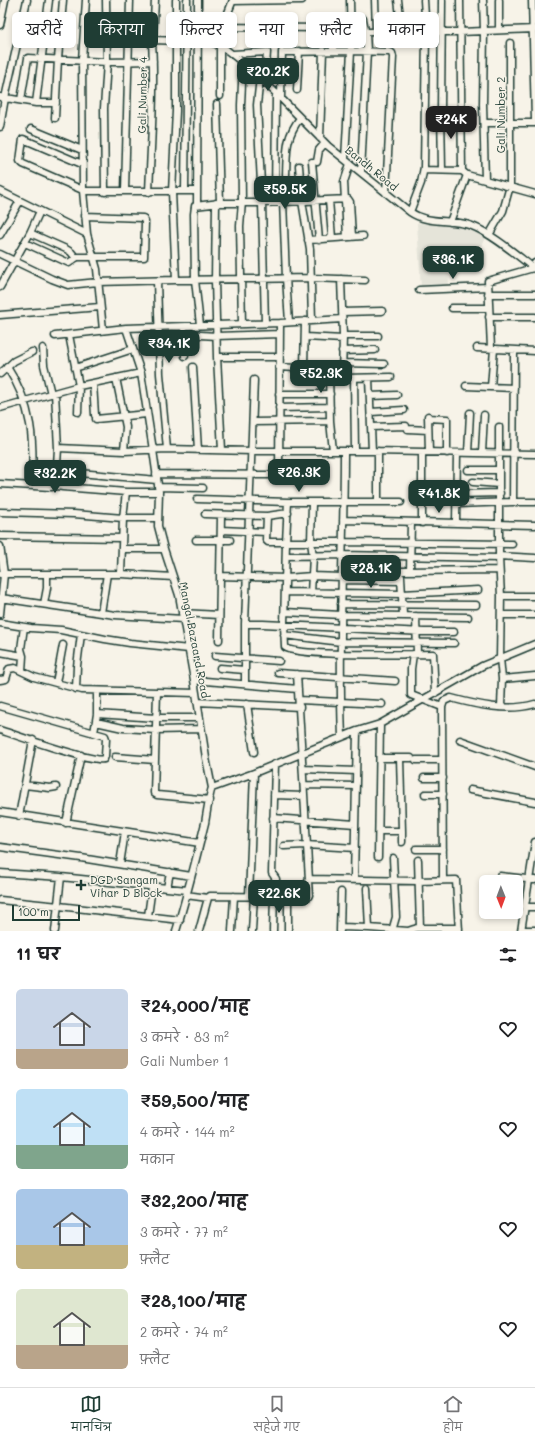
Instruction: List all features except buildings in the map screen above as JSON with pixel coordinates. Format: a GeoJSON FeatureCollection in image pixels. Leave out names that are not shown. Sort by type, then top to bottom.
{"type":"FeatureCollection","features":[{"type":"Feature","properties":{"kind":"street"},"geometry":{"type":"LineString","coordinates":[[0,25],[5,0]]}},
{"type":"Feature","properties":{"kind":"street"},"geometry":{"type":"LineString","coordinates":[[0,127],[2,97],[27,0]]}},
{"type":"Feature","properties":{"kind":"street"},"geometry":{"type":"LineString","coordinates":[[36,103],[49,0]]}},
{"type":"Feature","properties":{"kind":"street"},"geometry":{"type":"LineString","coordinates":[[55,118],[63,0]]}},
{"type":"Feature","properties":{"kind":"street"},"geometry":{"type":"LineString","coordinates":[[86,0],[82,60],[83,191],[87,234],[97,269],[103,330]]}},
{"type":"Feature","properties":{"kind":"street"},"geometry":{"type":"LineString","coordinates":[[105,192],[104,108],[106,0]]}},
{"type":"Feature","properties":{"kind":"street"},"geometry":{"type":"LineString","coordinates":[[125,192],[130,0]]}},
{"type":"Feature","properties":{"kind":"street","name":"Gali Number 4"},"geometry":{"type":"LineString","coordinates":[[154,12],[155,0]]}},
{"type":"Feature","properties":{"kind":"street"},"geometry":{"type":"LineString","coordinates":[[176,0],[176,12]]}},
{"type":"Feature","properties":{"kind":"street"},"geometry":{"type":"LineString","coordinates":[[186,0],[186,12]]}},
{"type":"Feature","properties":{"kind":"street"},"geometry":{"type":"LineString","coordinates":[[198,0],[198,12]]}},
{"type":"Feature","properties":{"kind":"street"},"geometry":{"type":"LineString","coordinates":[[229,12],[233,0],[302,0]]}},
{"type":"Feature","properties":{"kind":"street"},"geometry":{"type":"LineString","coordinates":[[350,0],[350,12]]}},
{"type":"Feature","properties":{"kind":"street"},"geometry":{"type":"LineString","coordinates":[[375,0],[375,12]]}},
{"type":"Feature","properties":{"kind":"street"},"geometry":{"type":"LineString","coordinates":[[398,0],[399,12]]}},
{"type":"Feature","properties":{"kind":"street"},"geometry":{"type":"LineString","coordinates":[[424,0],[425,12]]}},
{"type":"Feature","properties":{"kind":"street"},"geometry":{"type":"LineString","coordinates":[[442,0],[442,170]]}},
{"type":"Feature","properties":{"kind":"street"},"geometry":{"type":"LineString","coordinates":[[450,222],[465,173],[460,0]]}},
{"type":"Feature","properties":{"kind":"street"},"geometry":{"type":"LineString","coordinates":[[483,0],[485,180]]}},
{"type":"Feature","properties":{"kind":"street"},"geometry":{"type":"LineString","coordinates":[[499,0],[499,30]]}},
{"type":"Feature","properties":{"kind":"street"},"geometry":{"type":"LineString","coordinates":[[484,122],[535,121],[534,8],[532,0]]}},
{"type":"Feature","properties":{"kind":"street"},"geometry":{"type":"LineString","coordinates":[[237,27],[306,28]]}},
{"type":"Feature","properties":{"kind":"street"},"geometry":{"type":"LineString","coordinates":[[439,32],[534,29]]}},
{"type":"Feature","properties":{"kind":"street"},"geometry":{"type":"LineString","coordinates":[[361,172],[367,51],[366,32],[374,32]]}},
{"type":"Feature","properties":{"kind":"street","name":"Gali Number 2"},"geometry":{"type":"LineString","coordinates":[[489,235],[503,212],[510,186],[510,43]]}},
{"type":"Feature","properties":{"kind":"street","name":"Gali Number 4"},"geometry":{"type":"LineString","coordinates":[[149,192],[152,48]]}},
{"type":"Feature","properties":{"kind":"street"},"geometry":{"type":"LineString","coordinates":[[176,48],[176,111],[172,192],[176,280]]}},
{"type":"Feature","properties":{"kind":"street"},"geometry":{"type":"LineString","coordinates":[[185,191],[186,48]]}},
{"type":"Feature","properties":{"kind":"street"},"geometry":{"type":"LineString","coordinates":[[198,48],[197,205],[194,208],[194,214],[195,280],[200,325]]}},
{"type":"Feature","properties":{"kind":"street"},"geometry":{"type":"LineString","coordinates":[[220,48],[220,96]]}},
{"type":"Feature","properties":{"kind":"street","name":"Bandh Road"},"geometry":{"type":"LineString","coordinates":[[224,48],[260,77],[325,143],[410,212],[422,219],[473,226],[489,235],[534,267]]}},
{"type":"Feature","properties":{"kind":"street"},"geometry":{"type":"LineString","coordinates":[[344,200],[344,182],[348,162],[351,48]]}},
{"type":"Feature","properties":{"kind":"street"},"geometry":{"type":"LineString","coordinates":[[410,212],[419,189],[424,170],[426,48]]}},
{"type":"Feature","properties":{"kind":"street"},"geometry":{"type":"LineString","coordinates":[[320,138],[323,51]]}},
{"type":"Feature","properties":{"kind":"street"},"geometry":{"type":"LineString","coordinates":[[281,98],[282,52],[367,51],[392,53],[386,193]]}},
{"type":"Feature","properties":{"kind":"street"},"geometry":{"type":"LineString","coordinates":[[232,54],[267,52],[265,82]]}},
{"type":"Feature","properties":{"kind":"street"},"geometry":{"type":"LineString","coordinates":[[297,90],[300,52]]}},
{"type":"Feature","properties":{"kind":"street"},"geometry":{"type":"LineString","coordinates":[[14,55],[28,58],[106,62],[153,61]]}},
{"type":"Feature","properties":{"kind":"street"},"geometry":{"type":"LineString","coordinates":[[20,100],[28,58]]}},
{"type":"Feature","properties":{"kind":"street"},"geometry":{"type":"LineString","coordinates":[[242,324],[240,226],[242,202],[241,105],[243,62]]}},
{"type":"Feature","properties":{"kind":"street"},"geometry":{"type":"LineString","coordinates":[[260,77],[257,104],[262,203],[265,323]]}},
{"type":"Feature","properties":{"kind":"street"},"geometry":{"type":"LineString","coordinates":[[275,202],[276,93]]}},
{"type":"Feature","properties":{"kind":"street"},"geometry":{"type":"LineString","coordinates":[[2,97],[36,103],[56,103]]}},
{"type":"Feature","properties":{"kind":"street"},"geometry":{"type":"LineString","coordinates":[[217,104],[218,203],[215,280],[222,450]]}},
{"type":"Feature","properties":{"kind":"street"},"geometry":{"type":"LineString","coordinates":[[286,175],[287,146],[292,128],[300,118]]}},
{"type":"Feature","properties":{"kind":"street"},"geometry":{"type":"LineString","coordinates":[[31,129],[82,150]]}},
{"type":"Feature","properties":{"kind":"street"},"geometry":{"type":"LineString","coordinates":[[82,164],[23,139],[20,161],[23,164],[83,191],[197,191]]}},
{"type":"Feature","properties":{"kind":"street"},"geometry":{"type":"LineString","coordinates":[[319,240],[315,162],[319,150],[325,143]]}},
{"type":"Feature","properties":{"kind":"street"},"geometry":{"type":"LineString","coordinates":[[276,146],[287,146]]}},
{"type":"Feature","properties":{"kind":"street"},"geometry":{"type":"LineString","coordinates":[[299,166],[302,201],[308,240],[312,320]]}},
{"type":"Feature","properties":{"kind":"street"},"geometry":{"type":"LineString","coordinates":[[424,170],[442,170],[465,173],[535,194]]}},
{"type":"Feature","properties":{"kind":"street"},"geometry":{"type":"LineString","coordinates":[[0,191],[87,234]]}},
{"type":"Feature","properties":{"kind":"street"},"geometry":{"type":"LineString","coordinates":[[329,200],[332,238]]}},
{"type":"Feature","properties":{"kind":"street"},"geometry":{"type":"LineString","coordinates":[[197,205],[242,202],[262,203],[283,201],[348,200],[350,202],[350,237]]}},
{"type":"Feature","properties":{"kind":"street"},"geometry":{"type":"LineString","coordinates":[[0,235],[20,201]]}},
{"type":"Feature","properties":{"kind":"street"},"geometry":{"type":"LineString","coordinates":[[283,201],[289,322]]}},
{"type":"Feature","properties":{"kind":"street"},"geometry":{"type":"LineString","coordinates":[[0,287],[30,234],[40,211]]}},
{"type":"Feature","properties":{"kind":"street"},"geometry":{"type":"LineString","coordinates":[[25,243],[69,263],[76,258],[144,257],[144,219],[85,216]]}},
{"type":"Feature","properties":{"kind":"street"},"geometry":{"type":"LineString","coordinates":[[30,234],[66,249],[76,258]]}},
{"type":"Feature","properties":{"kind":"street"},"geometry":{"type":"LineString","coordinates":[[308,240],[363,236]]}},
{"type":"Feature","properties":{"kind":"street"},"geometry":{"type":"LineString","coordinates":[[0,254],[66,285],[98,282],[286,278],[365,280]]}},
{"type":"Feature","properties":{"kind":"street"},"geometry":{"type":"LineString","coordinates":[[491,387],[493,349],[488,308],[488,280],[534,267]]}},
{"type":"Feature","properties":{"kind":"street"},"geometry":{"type":"LineString","coordinates":[[341,279],[343,337],[341,375],[343,378],[391,377]]}},
{"type":"Feature","properties":{"kind":"street"},"geometry":{"type":"LineString","coordinates":[[157,281],[160,374],[167,449]]}},
{"type":"Feature","properties":{"kind":"street"},"geometry":{"type":"LineString","coordinates":[[419,290],[488,287]]}},
{"type":"Feature","properties":{"kind":"street"},"geometry":{"type":"LineString","coordinates":[[488,294],[535,294]]}},
{"type":"Feature","properties":{"kind":"street"},"geometry":{"type":"LineString","coordinates":[[0,315],[100,307]]}},
{"type":"Feature","properties":{"kind":"street"},"geometry":{"type":"LineString","coordinates":[[452,308],[488,308]]}},
{"type":"Feature","properties":{"kind":"street"},"geometry":{"type":"LineString","coordinates":[[55,336],[103,330],[158,326],[280,323],[382,311]]}},
{"type":"Feature","properties":{"kind":"street"},"geometry":{"type":"LineString","coordinates":[[489,317],[535,317]]}},
{"type":"Feature","properties":{"kind":"street"},"geometry":{"type":"LineString","coordinates":[[304,368],[305,320]]}},
{"type":"Feature","properties":{"kind":"street"},"geometry":{"type":"LineString","coordinates":[[279,475],[280,323]]}},
{"type":"Feature","properties":{"kind":"street"},"geometry":{"type":"LineString","coordinates":[[184,326],[185,356]]}},
{"type":"Feature","properties":{"kind":"street","name":"Mangal Bazaard Road"},"geometry":{"type":"LineString","coordinates":[[126,328],[140,373],[153,450],[157,483],[160,534],[173,577],[189,649],[201,729],[212,788],[200,843],[176,931]]}},
{"type":"Feature","properties":{"kind":"street"},"geometry":{"type":"LineString","coordinates":[[69,334],[79,386],[78,412]]}},
{"type":"Feature","properties":{"kind":"street"},"geometry":{"type":"LineString","coordinates":[[184,334],[217,336],[280,334]]}},
{"type":"Feature","properties":{"kind":"street"},"geometry":{"type":"LineString","coordinates":[[305,337],[378,336]]}},
{"type":"Feature","properties":{"kind":"street"},"geometry":{"type":"LineString","coordinates":[[43,348],[44,365],[53,393],[58,448],[57,486]]}},
{"type":"Feature","properties":{"kind":"street"},"geometry":{"type":"LineString","coordinates":[[477,348],[535,351]]}},
{"type":"Feature","properties":{"kind":"street"},"geometry":{"type":"LineString","coordinates":[[75,368],[133,349]]}},
{"type":"Feature","properties":{"kind":"street"},"geometry":{"type":"LineString","coordinates":[[342,351],[375,350]]}},
{"type":"Feature","properties":{"kind":"street"},"geometry":{"type":"LineString","coordinates":[[513,502],[514,351]]}},
{"type":"Feature","properties":{"kind":"street"},"geometry":{"type":"LineString","coordinates":[[1,372],[19,358],[32,352]]}},
{"type":"Feature","properties":{"kind":"street"},"geometry":{"type":"LineString","coordinates":[[217,357],[279,357]]}},
{"type":"Feature","properties":{"kind":"street"},"geometry":{"type":"LineString","coordinates":[[342,363],[384,364]]}},
{"type":"Feature","properties":{"kind":"street"},"geometry":{"type":"LineString","coordinates":[[7,367],[20,389],[31,428],[33,444],[32,486]]}},
{"type":"Feature","properties":{"kind":"street"},"geometry":{"type":"LineString","coordinates":[[193,367],[198,450]]}},
{"type":"Feature","properties":{"kind":"street"},"geometry":{"type":"LineString","coordinates":[[279,368],[329,370],[330,421],[333,451]]}},
{"type":"Feature","properties":{"kind":"street"},"geometry":{"type":"LineString","coordinates":[[0,408],[24,400],[79,386],[140,373]]}},
{"type":"Feature","properties":{"kind":"street"},"geometry":{"type":"LineString","coordinates":[[116,378],[126,427],[124,451]]}},
{"type":"Feature","properties":{"kind":"street"},"geometry":{"type":"LineString","coordinates":[[354,378],[355,452]]}},
{"type":"Feature","properties":{"kind":"street"},"geometry":{"type":"LineString","coordinates":[[369,378],[371,428],[375,451],[378,502]]}},
{"type":"Feature","properties":{"kind":"street"},"geometry":{"type":"LineString","coordinates":[[245,684],[245,624],[254,380]]}},
{"type":"Feature","properties":{"kind":"street"},"geometry":{"type":"LineString","coordinates":[[92,383],[96,417],[124,417],[147,414]]}},
{"type":"Feature","properties":{"kind":"street"},"geometry":{"type":"LineString","coordinates":[[466,386],[514,388]]}},
{"type":"Feature","properties":{"kind":"street"},"geometry":{"type":"LineString","coordinates":[[279,394],[330,394]]}},
{"type":"Feature","properties":{"kind":"street"},"geometry":{"type":"LineString","coordinates":[[370,396],[397,394]]}},
{"type":"Feature","properties":{"kind":"street"},"geometry":{"type":"LineString","coordinates":[[279,408],[330,407]]}},
{"type":"Feature","properties":{"kind":"street"},"geometry":{"type":"LineString","coordinates":[[371,412],[404,410]]}},
{"type":"Feature","properties":{"kind":"street"},"geometry":{"type":"LineString","coordinates":[[468,453],[470,413]]}},
{"type":"Feature","properties":{"kind":"street"},"geometry":{"type":"LineString","coordinates":[[482,453],[484,415]]}},
{"type":"Feature","properties":{"kind":"street"},"geometry":{"type":"LineString","coordinates":[[422,523],[428,417],[447,418],[447,453]]}},
{"type":"Feature","properties":{"kind":"street"},"geometry":{"type":"LineString","coordinates":[[253,422],[330,421]]}},
{"type":"Feature","properties":{"kind":"street"},"geometry":{"type":"LineString","coordinates":[[499,427],[500,503],[498,524],[501,596],[501,707]]}},
{"type":"Feature","properties":{"kind":"street"},"geometry":{"type":"LineString","coordinates":[[371,428],[407,428],[428,430]]}},
{"type":"Feature","properties":{"kind":"street"},"geometry":{"type":"LineString","coordinates":[[58,448],[124,451],[167,449],[535,454]]}},
{"type":"Feature","properties":{"kind":"street"},"geometry":{"type":"LineString","coordinates":[[342,737],[340,702],[344,451]]}},
{"type":"Feature","properties":{"kind":"street"},"geometry":{"type":"LineString","coordinates":[[456,523],[457,453]]}},
{"type":"Feature","properties":{"kind":"street"},"geometry":{"type":"LineString","coordinates":[[468,470],[499,470]]}},
{"type":"Feature","properties":{"kind":"street"},"geometry":{"type":"LineString","coordinates":[[57,471],[203,488]]}},
{"type":"Feature","properties":{"kind":"street"},"geometry":{"type":"LineString","coordinates":[[0,484],[51,487],[57,486],[126,492],[157,483],[251,475],[315,477]]}},
{"type":"Feature","properties":{"kind":"street"},"geometry":{"type":"LineString","coordinates":[[473,482],[499,484]]}},
{"type":"Feature","properties":{"kind":"street"},"geometry":{"type":"LineString","coordinates":[[120,574],[122,518],[126,492]]}},
{"type":"Feature","properties":{"kind":"street"},"geometry":{"type":"LineString","coordinates":[[457,494],[500,493]]}},
{"type":"Feature","properties":{"kind":"street"},"geometry":{"type":"LineString","coordinates":[[197,499],[312,503],[344,501],[401,502]]}},
{"type":"Feature","properties":{"kind":"street"},"geometry":{"type":"LineString","coordinates":[[288,502],[284,625],[285,645],[288,650],[341,654],[433,654],[435,693]]}},
{"type":"Feature","properties":{"kind":"street"},"geometry":{"type":"LineString","coordinates":[[456,504],[535,502]]}},
{"type":"Feature","properties":{"kind":"street"},"geometry":{"type":"LineString","coordinates":[[311,592],[313,556],[311,542],[312,503]]}},
{"type":"Feature","properties":{"kind":"street"},"geometry":{"type":"LineString","coordinates":[[0,512],[74,514],[122,518],[158,518]]}},
{"type":"Feature","properties":{"kind":"street"},"geometry":{"type":"LineString","coordinates":[[205,514],[267,516],[288,513]]}},
{"type":"Feature","properties":{"kind":"street"},"geometry":{"type":"LineString","coordinates":[[219,640],[221,515]]}},
{"type":"Feature","properties":{"kind":"street"},"geometry":{"type":"LineString","coordinates":[[267,516],[266,542],[512,544]]}},
{"type":"Feature","properties":{"kind":"street"},"geometry":{"type":"LineString","coordinates":[[343,520],[535,525]]}},
{"type":"Feature","properties":{"kind":"street"},"geometry":{"type":"LineString","coordinates":[[410,571],[411,522]]}},
{"type":"Feature","properties":{"kind":"street"},"geometry":{"type":"LineString","coordinates":[[221,530],[266,532]]}},
{"type":"Feature","properties":{"kind":"street"},"geometry":{"type":"LineString","coordinates":[[0,536],[122,538]]}},
{"type":"Feature","properties":{"kind":"street"},"geometry":{"type":"LineString","coordinates":[[196,540],[230,540]]}},
{"type":"Feature","properties":{"kind":"street"},"geometry":{"type":"LineString","coordinates":[[0,546],[2,574],[0,614]]}},
{"type":"Feature","properties":{"kind":"street"},"geometry":{"type":"LineString","coordinates":[[122,549],[164,549]]}},
{"type":"Feature","properties":{"kind":"street"},"geometry":{"type":"LineString","coordinates":[[286,556],[342,555],[535,558]]}},
{"type":"Feature","properties":{"kind":"street"},"geometry":{"type":"LineString","coordinates":[[342,569],[402,571],[499,570]]}},
{"type":"Feature","properties":{"kind":"street"},"geometry":{"type":"LineString","coordinates":[[402,571],[401,581],[403,615]]}},
{"type":"Feature","properties":{"kind":"street"},"geometry":{"type":"LineString","coordinates":[[2,574],[120,574],[173,577]]}},
{"type":"Feature","properties":{"kind":"street"},"geometry":{"type":"LineString","coordinates":[[44,604],[47,588],[47,574]]}},
{"type":"Feature","properties":{"kind":"street"},"geometry":{"type":"LineString","coordinates":[[101,613],[106,574]]}},
{"type":"Feature","properties":{"kind":"street"},"geometry":{"type":"LineString","coordinates":[[220,576],[286,578],[312,576],[401,581]]}},
{"type":"Feature","properties":{"kind":"street"},"geometry":{"type":"LineString","coordinates":[[286,592],[402,594],[478,590]]}},
{"type":"Feature","properties":{"kind":"street"},"geometry":{"type":"LineString","coordinates":[[501,596],[535,596]]}},
{"type":"Feature","properties":{"kind":"street"},"geometry":{"type":"LineString","coordinates":[[1,598],[101,613],[182,616],[219,615]]}},
{"type":"Feature","properties":{"kind":"street"},"geometry":{"type":"LineString","coordinates":[[341,604],[476,605]]}},
{"type":"Feature","properties":{"kind":"street"},"geometry":{"type":"LineString","coordinates":[[285,612],[341,615],[468,617]]}},
{"type":"Feature","properties":{"kind":"street"},"geometry":{"type":"LineString","coordinates":[[501,615],[535,615]]}},
{"type":"Feature","properties":{"kind":"street"},"geometry":{"type":"LineString","coordinates":[[416,616],[416,643],[411,669],[411,694],[442,707]]}},
{"type":"Feature","properties":{"kind":"street"},"geometry":{"type":"LineString","coordinates":[[0,623],[24,627],[61,630],[124,642],[189,649]]}},
{"type":"Feature","properties":{"kind":"street"},"geometry":{"type":"LineString","coordinates":[[245,624],[454,632]]}},
{"type":"Feature","properties":{"kind":"street"},"geometry":{"type":"LineString","coordinates":[[22,671],[23,656],[21,649],[24,627]]}},
{"type":"Feature","properties":{"kind":"street"},"geometry":{"type":"LineString","coordinates":[[76,689],[81,634]]}},
{"type":"Feature","properties":{"kind":"street"},"geometry":{"type":"LineString","coordinates":[[284,634],[341,642],[454,643]]}},
{"type":"Feature","properties":{"kind":"street"},"geometry":{"type":"LineString","coordinates":[[212,788],[254,774],[357,731],[380,724],[500,658],[535,644]]}},
{"type":"Feature","properties":{"kind":"street"},"geometry":{"type":"LineString","coordinates":[[56,683],[63,645]]}},
{"type":"Feature","properties":{"kind":"street"},"geometry":{"type":"LineString","coordinates":[[0,652],[23,656]]}},
{"type":"Feature","properties":{"kind":"street"},"geometry":{"type":"LineString","coordinates":[[215,656],[245,657],[279,661]]}},
{"type":"Feature","properties":{"kind":"street"},"geometry":{"type":"LineString","coordinates":[[0,680],[6,679],[10,668],[15,668],[32,677],[76,689],[97,691],[196,693]]}},
{"type":"Feature","properties":{"kind":"street"},"geometry":{"type":"LineString","coordinates":[[220,668],[245,670]]}},
{"type":"Feature","properties":{"kind":"street"},"geometry":{"type":"LineString","coordinates":[[278,673],[396,681]]}},
{"type":"Feature","properties":{"kind":"street"},"geometry":{"type":"LineString","coordinates":[[0,873],[61,877],[167,888],[208,898],[210,896],[309,897],[300,700],[297,674]]}},
{"type":"Feature","properties":{"kind":"street"},"geometry":{"type":"LineString","coordinates":[[502,679],[535,676]]}},
{"type":"Feature","properties":{"kind":"street"},"geometry":{"type":"LineString","coordinates":[[194,680],[298,689]]}},
{"type":"Feature","properties":{"kind":"street"},"geometry":{"type":"LineString","coordinates":[[94,733],[97,714],[97,691]]}},
{"type":"Feature","properties":{"kind":"street"},"geometry":{"type":"LineString","coordinates":[[157,692],[153,791],[155,794],[210,800]]}},
{"type":"Feature","properties":{"kind":"street"},"geometry":{"type":"LineString","coordinates":[[443,880],[442,707],[444,702],[446,699],[450,698],[473,704],[501,707],[520,707],[535,704]]}},
{"type":"Feature","properties":{"kind":"street"},"geometry":{"type":"LineString","coordinates":[[300,700],[382,704]]}},
{"type":"Feature","properties":{"kind":"street"},"geometry":{"type":"LineString","coordinates":[[197,702],[300,707]]}},
{"type":"Feature","properties":{"kind":"street"},"geometry":{"type":"LineString","coordinates":[[247,704],[254,752]]}},
{"type":"Feature","properties":{"kind":"street"},"geometry":{"type":"LineString","coordinates":[[0,706],[94,733],[106,738],[104,759],[100,760],[81,756],[0,730]]}},
{"type":"Feature","properties":{"kind":"street"},"geometry":{"type":"LineString","coordinates":[[97,714],[156,718],[200,718]]}},
{"type":"Feature","properties":{"kind":"street"},"geometry":{"type":"LineString","coordinates":[[96,722],[123,728],[156,730],[201,729]]}},
{"type":"Feature","properties":{"kind":"street"},"geometry":{"type":"LineString","coordinates":[[378,857],[380,724]]}},
{"type":"Feature","properties":{"kind":"street"},"geometry":{"type":"LineString","coordinates":[[354,880],[357,731]]}},
{"type":"Feature","properties":{"kind":"street"},"geometry":{"type":"LineString","coordinates":[[19,816],[32,740]]}},
{"type":"Feature","properties":{"kind":"street"},"geometry":{"type":"LineString","coordinates":[[460,740],[535,766]]}},
{"type":"Feature","properties":{"kind":"street"},"geometry":{"type":"LineString","coordinates":[[66,823],[81,756]]}},
{"type":"Feature","properties":{"kind":"street"},"geometry":{"type":"LineString","coordinates":[[115,757],[155,760]]}},
{"type":"Feature","properties":{"kind":"street"},"geometry":{"type":"LineString","coordinates":[[380,758],[442,760]]}},
{"type":"Feature","properties":{"kind":"street"},"geometry":{"type":"LineString","coordinates":[[400,758],[402,842]]}},
{"type":"Feature","properties":{"kind":"street"},"geometry":{"type":"LineString","coordinates":[[273,931],[276,879],[272,873],[275,764]]}},
{"type":"Feature","properties":{"kind":"street"},"geometry":{"type":"LineString","coordinates":[[303,769],[356,771]]}},
{"type":"Feature","properties":{"kind":"street"},"geometry":{"type":"LineString","coordinates":[[252,931],[251,896],[254,774]]}},
{"type":"Feature","properties":{"kind":"street"},"geometry":{"type":"LineString","coordinates":[[424,778],[443,778]]}},
{"type":"Feature","properties":{"kind":"street"},"geometry":{"type":"LineString","coordinates":[[25,785],[50,788],[56,787]]}},
{"type":"Feature","properties":{"kind":"street"},"geometry":{"type":"LineString","coordinates":[[304,785],[356,786]]}},
{"type":"Feature","properties":{"kind":"street"},"geometry":{"type":"LineString","coordinates":[[470,790],[535,802]]}},
{"type":"Feature","properties":{"kind":"street"},"geometry":{"type":"LineString","coordinates":[[425,794],[443,794]]}},
{"type":"Feature","properties":{"kind":"street"},"geometry":{"type":"LineString","coordinates":[[274,795],[304,796]]}},
{"type":"Feature","properties":{"kind":"street"},"geometry":{"type":"LineString","coordinates":[[0,812],[200,843]]}},
{"type":"Feature","properties":{"kind":"street"},"geometry":{"type":"LineString","coordinates":[[273,818],[355,824]]}},
{"type":"Feature","properties":{"kind":"street"},"geometry":{"type":"LineString","coordinates":[[379,830],[402,831]]}},
{"type":"Feature","properties":{"kind":"street"},"geometry":{"type":"LineString","coordinates":[[120,864],[125,832]]}},
{"type":"Feature","properties":{"kind":"street"},"geometry":{"type":"LineString","coordinates":[[535,842],[532,879],[521,931],[535,930]]}},
{"type":"Feature","properties":{"kind":"street"},"geometry":{"type":"LineString","coordinates":[[284,846],[355,848]]}},
{"type":"Feature","properties":{"kind":"street"},"geometry":{"type":"LineString","coordinates":[[0,847],[120,864],[191,876]]}},
{"type":"Feature","properties":{"kind":"street"},"geometry":{"type":"LineString","coordinates":[[416,849],[443,849]]}},
{"type":"Feature","properties":{"kind":"street"},"geometry":{"type":"LineString","coordinates":[[392,930],[396,917],[393,858]]}},
{"type":"Feature","properties":{"kind":"street"},"geometry":{"type":"LineString","coordinates":[[416,929],[418,860]]}},
{"type":"Feature","properties":{"kind":"street"},"geometry":{"type":"LineString","coordinates":[[167,888],[170,872]]}},
{"type":"Feature","properties":{"kind":"street"},"geometry":{"type":"LineString","coordinates":[[55,931],[59,906],[61,877]]}},
{"type":"Feature","properties":{"kind":"street"},"geometry":{"type":"LineString","coordinates":[[308,880],[457,881],[459,929],[416,929],[408,931],[369,928],[340,929],[340,892]]}},
{"type":"Feature","properties":{"kind":"street"},"geometry":{"type":"LineString","coordinates":[[148,916],[152,887]]}},
{"type":"Feature","properties":{"kind":"street"},"geometry":{"type":"LineString","coordinates":[[367,888],[369,928]]}},
{"type":"Feature","properties":{"kind":"street"},"geometry":{"type":"LineString","coordinates":[[232,931],[234,896]]}},
{"type":"Feature","properties":{"kind":"street"},"geometry":{"type":"LineString","coordinates":[[288,897],[288,931]]}},
{"type":"Feature","properties":{"kind":"street"},"geometry":{"type":"LineString","coordinates":[[199,931],[208,898]]}},
{"type":"Feature","properties":{"kind":"street"},"geometry":{"type":"LineString","coordinates":[[0,900],[180,920]]}},
{"type":"Feature","properties":{"kind":"street"},"geometry":{"type":"LineString","coordinates":[[525,907],[535,908]]}},
{"type":"Feature","properties":{"kind":"shaded area"},"geometry":{"type":"Polygon","coordinates":[[[417,223],[450,225],[476,230],[486,238],[474,257],[448,260],[449,287],[421,288],[417,223]]]}},
{"type":"Feature","properties":{"kind":"place","name":"DGD Sangam Vihar D Block"},"geometry":{"type":"Point","coordinates":[81,885]}}]}
